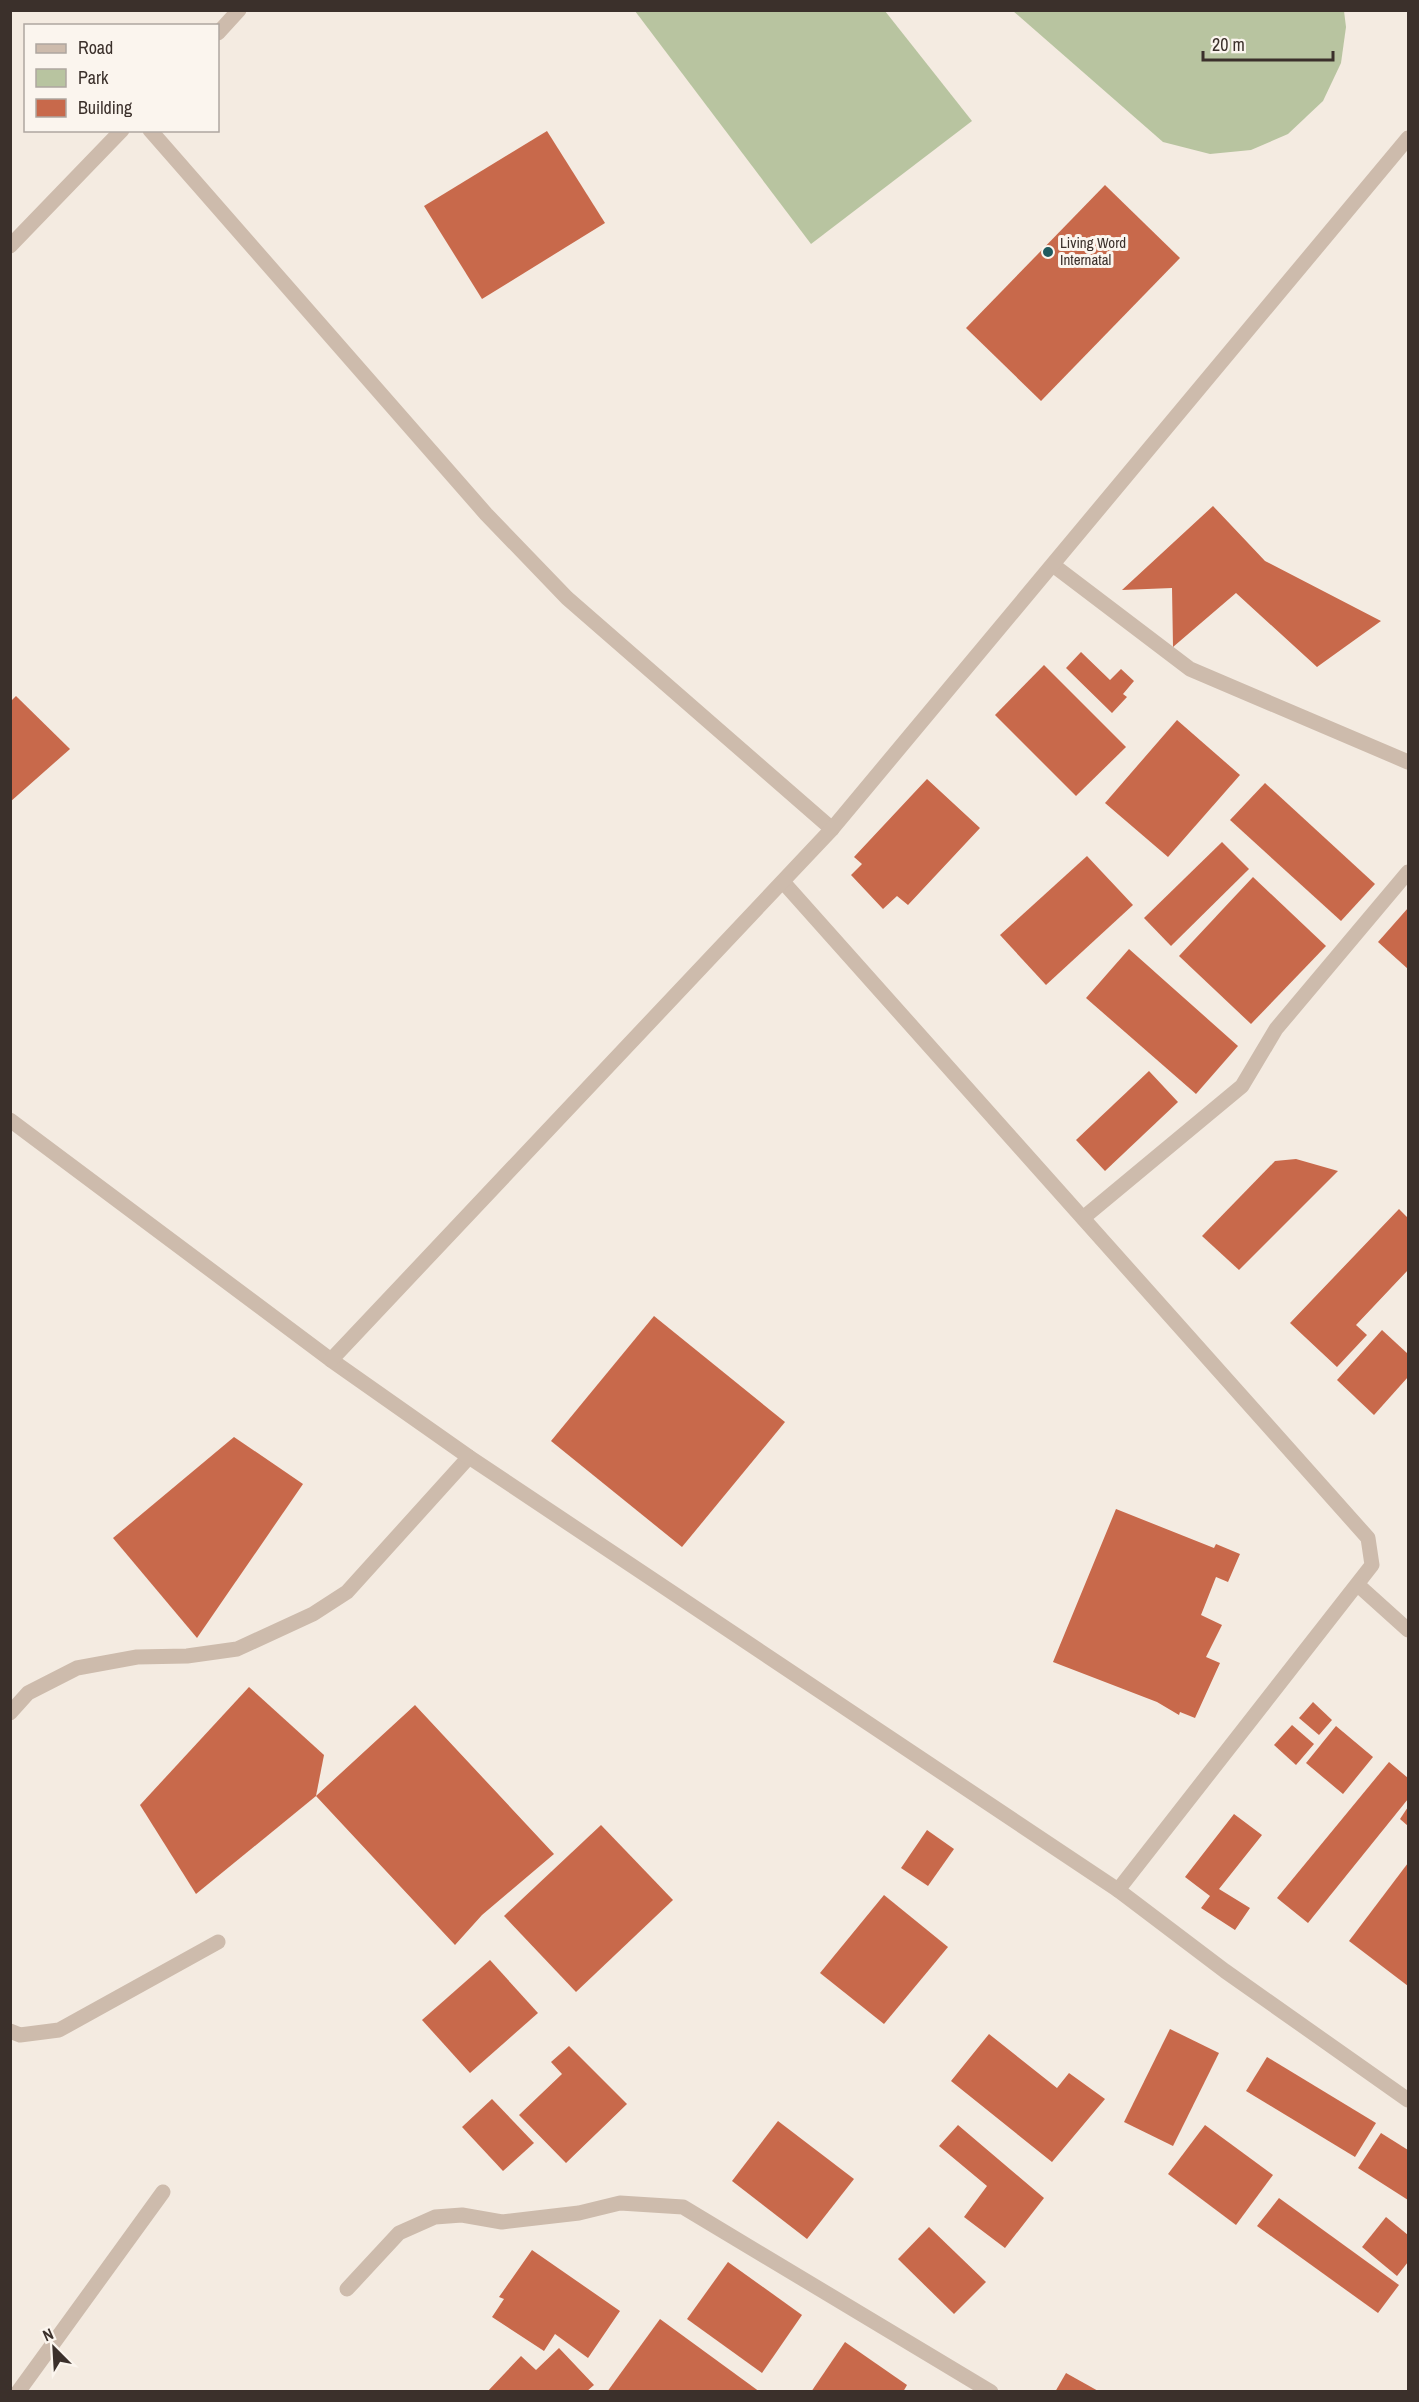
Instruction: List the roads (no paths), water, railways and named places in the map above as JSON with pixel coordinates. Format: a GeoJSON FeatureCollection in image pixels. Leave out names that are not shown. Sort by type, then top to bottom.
{"type":"FeatureCollection","features":[{"type":"Feature","properties":{"kind":"street"},"geometry":{"type":"LineString","coordinates":[[219,32],[239,10]]}},
{"type":"Feature","properties":{"kind":"street"},"geometry":{"type":"LineString","coordinates":[[10,246],[120,132]]}},
{"type":"Feature","properties":{"kind":"street"},"geometry":{"type":"LineString","coordinates":[[152,132],[486,514],[567,598],[832,829]]}},
{"type":"Feature","properties":{"kind":"street"},"geometry":{"type":"LineString","coordinates":[[331,1360],[784,884],[1408,138]]}},
{"type":"Feature","properties":{"kind":"street"},"geometry":{"type":"LineString","coordinates":[[1053,564],[1190,669],[1408,762]]}},
{"type":"Feature","properties":{"kind":"street"},"geometry":{"type":"LineString","coordinates":[[1083,1218],[1242,1086],[1276,1029],[1408,872]]}},
{"type":"Feature","properties":{"kind":"street"},"geometry":{"type":"LineString","coordinates":[[784,884],[1368,1538],[1372,1565],[1358,1585],[1118,1890]]}},
{"type":"Feature","properties":{"kind":"street"},"geometry":{"type":"LineString","coordinates":[[10,1120],[331,1360],[469,1457],[1118,1890],[1225,1971],[1408,2100]]}},
{"type":"Feature","properties":{"kind":"street"},"geometry":{"type":"LineString","coordinates":[[10,1713],[27,1692],[77,1668],[136,1657],[187,1656],[237,1649],[313,1614],[346,1592],[469,1457]]}},
{"type":"Feature","properties":{"kind":"street"},"geometry":{"type":"LineString","coordinates":[[1358,1585],[1408,1630]]}},
{"type":"Feature","properties":{"kind":"street"},"geometry":{"type":"LineString","coordinates":[[10,2031],[20,2035],[59,2031],[218,1942]]}},
{"type":"Feature","properties":{"kind":"street"},"geometry":{"type":"LineString","coordinates":[[18,2391],[163,2192]]}},
{"type":"Feature","properties":{"kind":"street"},"geometry":{"type":"LineString","coordinates":[[347,2289],[399,2233],[435,2217],[462,2216],[502,2222],[579,2213],[620,2203],[683,2207],[991,2391]]}},
{"type":"Feature","properties":{"kind":"place","name":"Living Word Internatal"},"geometry":{"type":"Point","coordinates":[1048,252]}}]}
